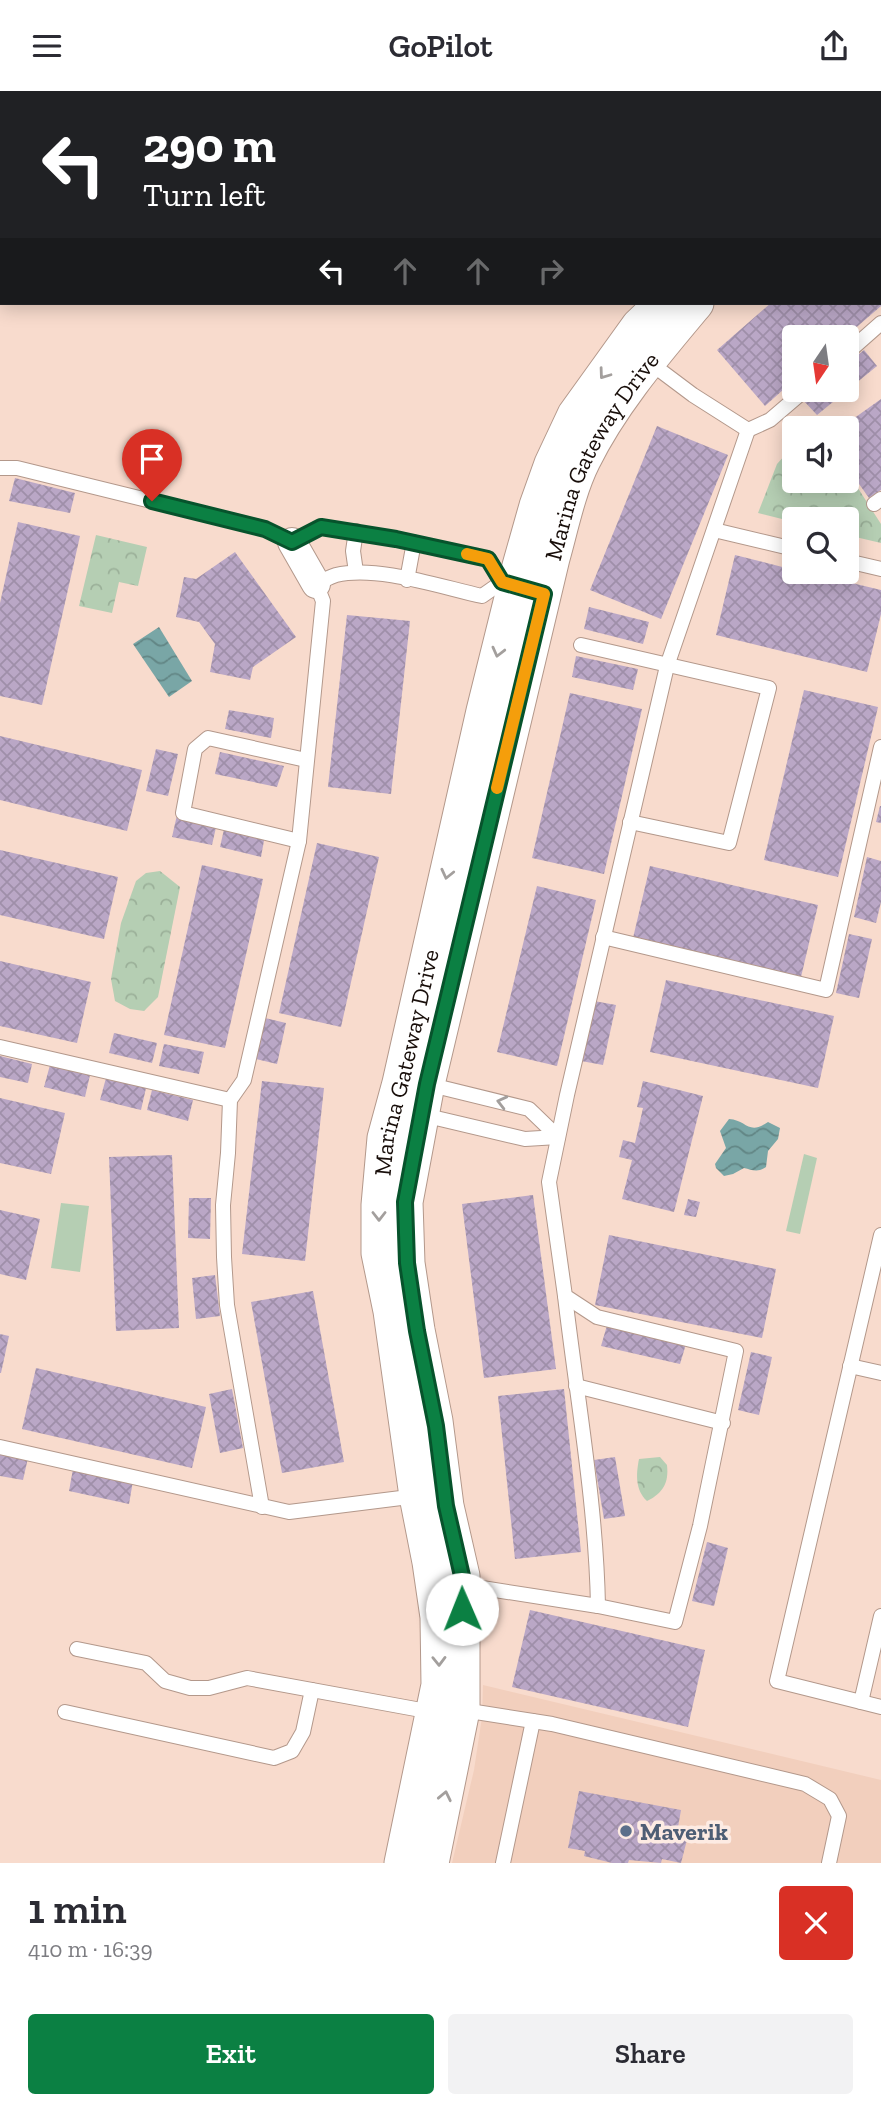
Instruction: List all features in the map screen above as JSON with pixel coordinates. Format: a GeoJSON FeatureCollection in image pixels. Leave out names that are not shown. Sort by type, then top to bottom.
{"type":"FeatureCollection","features":[{"type":"Feature","properties":{"kind":"street","name":"Marina Gateway Drive"},"geometry":{"type":"LineString","coordinates":[[637,353],[639,326],[661,305]]}},
{"type":"Feature","properties":{"kind":"street","name":"Marina Gateway Drive"},"geometry":{"type":"LineString","coordinates":[[431,1863],[462,1584],[446,1506],[436,1426],[407,1263],[405,1202],[411,1096],[484,711],[520,587],[537,506],[552,464],[575,415],[637,353],[694,305]]}},
{"type":"Feature","properties":{"kind":"street"},"geometry":{"type":"LineString","coordinates":[[292,542],[316,584]]}},
{"type":"Feature","properties":{"kind":"street","name":"Marina Gateway Drive"},"geometry":{"type":"LineString","coordinates":[[402,1863],[448,1711],[439,1685],[438,1617],[417,1496],[391,1311],[379,1252],[379,1205],[385,1138],[411,1096]]}},
{"type":"Feature","properties":{"kind":"lane"},"geometry":{"type":"LineString","coordinates":[[859,342],[881,323]]}},
{"type":"Feature","properties":{"kind":"lane"},"geometry":{"type":"LineString","coordinates":[[637,353],[693,395],[748,430]]}},
{"type":"Feature","properties":{"kind":"lane"},"geometry":{"type":"LineString","coordinates":[[598,1606],[597,1560],[549,1182],[667,666],[748,430],[770,420],[789,403]]}},
{"type":"Feature","properties":{"kind":"lane"},"geometry":{"type":"LineString","coordinates":[[0,468],[17,468],[265,529],[292,542],[321,527],[356,531],[488,559],[520,587]]}},
{"type":"Feature","properties":{"kind":"lane"},"geometry":{"type":"LineString","coordinates":[[714,530],[782,546]]}},
{"type":"Feature","properties":{"kind":"lane"},"geometry":{"type":"LineString","coordinates":[[356,531],[352,551],[356,572]]}},
{"type":"Feature","properties":{"kind":"lane"},"geometry":{"type":"LineString","coordinates":[[407,580],[414,543]]}},
{"type":"Feature","properties":{"kind":"lane"},"geometry":{"type":"LineString","coordinates":[[859,564],[881,569]]}},
{"type":"Feature","properties":{"kind":"lane"},"geometry":{"type":"LineString","coordinates":[[262,1507],[227,1305],[223,1205],[230,1100],[244,1080],[299,841],[323,601],[316,584],[334,575],[356,572],[482,596],[520,587]]}},
{"type":"Feature","properties":{"kind":"lane"},"geometry":{"type":"LineString","coordinates":[[581,645],[769,688],[729,843],[630,822]]}},
{"type":"Feature","properties":{"kind":"lane"},"geometry":{"type":"LineString","coordinates":[[299,841],[183,813],[195,750],[208,738],[306,759]]}},
{"type":"Feature","properties":{"kind":"lane"},"geometry":{"type":"LineString","coordinates":[[603,937],[826,990],[881,747]]}},
{"type":"Feature","properties":{"kind":"lane"},"geometry":{"type":"LineString","coordinates":[[0,1047],[230,1100]]}},
{"type":"Feature","properties":{"kind":"lane"},"geometry":{"type":"LineString","coordinates":[[411,1096],[525,1139],[558,1137]]}},
{"type":"Feature","properties":{"kind":"lane"},"geometry":{"type":"LineString","coordinates":[[411,1096],[529,1109],[558,1137]]}},
{"type":"Feature","properties":{"kind":"lane"},"geometry":{"type":"LineString","coordinates":[[881,1235],[777,1681],[881,1707]]}},
{"type":"Feature","properties":{"kind":"lane"},"geometry":{"type":"LineString","coordinates":[[462,1584],[598,1606],[674,1622],[700,1526],[736,1351],[597,1317],[565,1296]]}},
{"type":"Feature","properties":{"kind":"lane"},"geometry":{"type":"LineString","coordinates":[[850,1366],[881,1373]]}},
{"type":"Feature","properties":{"kind":"lane"},"geometry":{"type":"LineString","coordinates":[[576,1386],[723,1423]]}},
{"type":"Feature","properties":{"kind":"lane"},"geometry":{"type":"LineString","coordinates":[[0,1447],[289,1512],[417,1496]]}},
{"type":"Feature","properties":{"kind":"lane"},"geometry":{"type":"LineString","coordinates":[[861,1702],[881,1616]]}},
{"type":"Feature","properties":{"kind":"lane"},"geometry":{"type":"LineString","coordinates":[[77,1649],[146,1663],[165,1681],[190,1688],[209,1688],[247,1678],[448,1711],[533,1721],[805,1784],[830,1799],[839,1816],[829,1863]]}},
{"type":"Feature","properties":{"kind":"lane"},"geometry":{"type":"LineString","coordinates":[[65,1712],[274,1758],[292,1751],[303,1732],[312,1690]]}},
{"type":"Feature","properties":{"kind":"lane"},"geometry":{"type":"LineString","coordinates":[[503,1863],[533,1721]]}},
{"type":"Feature","properties":{"kind":"shaded area"},"geometry":{"type":"Polygon","coordinates":[[[483,1685],[881,1780],[881,1863],[452,1863],[474,1770],[482,1717],[483,1685]]]}},
{"type":"Feature","properties":{"kind":"green space"},"geometry":{"type":"Polygon","coordinates":[[[782,458],[782,493],[859,493],[859,490],[881,524],[881,543],[859,538],[859,507],[782,507],[782,519],[758,513],[777,464],[782,458]]]}},
{"type":"Feature","properties":{"kind":"green space"},"geometry":{"type":"Polygon","coordinates":[[[96,535],[147,547],[138,586],[119,582],[112,613],[79,606],[96,535]]]}},
{"type":"Feature","properties":{"kind":"green space"},"geometry":{"type":"Polygon","coordinates":[[[160,871],[180,887],[158,997],[144,1011],[130,1009],[115,1001],[111,979],[121,923],[136,881],[146,873],[160,871]]]}},
{"type":"Feature","properties":{"kind":"green space"},"geometry":{"type":"Polygon","coordinates":[[[804,1154],[817,1158],[800,1234],[786,1231],[804,1154]]]}},
{"type":"Feature","properties":{"kind":"green space"},"geometry":{"type":"Polygon","coordinates":[[[61,1203],[89,1206],[80,1272],[51,1268],[61,1203]]]}},
{"type":"Feature","properties":{"kind":"green space"},"geometry":{"type":"Polygon","coordinates":[[[660,1457],[667,1465],[666,1482],[657,1495],[647,1501],[640,1492],[637,1481],[639,1459],[660,1457]]]}},
{"type":"Feature","properties":{"kind":"water"},"geometry":{"type":"Polygon","coordinates":[[[159,627],[192,681],[169,697],[133,644],[159,627]]]}},
{"type":"Feature","properties":{"kind":"water"},"geometry":{"type":"Polygon","coordinates":[[[729,1119],[756,1128],[768,1122],[780,1128],[778,1139],[768,1151],[766,1167],[758,1170],[744,1168],[724,1176],[716,1168],[715,1164],[726,1148],[720,1131],[729,1119]]]}},
{"type":"Feature","properties":{"kind":"building"},"geometry":{"type":"Polygon","coordinates":[[[769,305],[881,305],[859,325],[782,325],[782,391],[765,406],[717,350],[769,305]]]}},
{"type":"Feature","properties":{"kind":"building"},"geometry":{"type":"Polygon","coordinates":[[[864,350],[877,366],[859,381],[859,354],[864,350]]]}},
{"type":"Feature","properties":{"kind":"building"},"geometry":{"type":"Polygon","coordinates":[[[881,399],[881,490],[869,498],[859,484],[857,416],[881,399]]]}},
{"type":"Feature","properties":{"kind":"building"},"geometry":{"type":"Polygon","coordinates":[[[806,403],[832,403],[817,415],[806,403]]]}},
{"type":"Feature","properties":{"kind":"building"},"geometry":{"type":"Polygon","coordinates":[[[657,426],[728,455],[661,619],[590,590],[657,426]]]}},
{"type":"Feature","properties":{"kind":"building"},"geometry":{"type":"Polygon","coordinates":[[[15,478],[75,493],[70,513],[9,501],[15,478]]]}},
{"type":"Feature","properties":{"kind":"building"},"geometry":{"type":"Polygon","coordinates":[[[18,522],[80,536],[42,705],[0,696],[0,603],[18,522]]]}},
{"type":"Feature","properties":{"kind":"building"},"geometry":{"type":"Polygon","coordinates":[[[235,552],[296,637],[253,667],[250,680],[210,672],[215,644],[199,622],[176,617],[184,577],[196,579],[235,552]]]}},
{"type":"Feature","properties":{"kind":"building"},"geometry":{"type":"Polygon","coordinates":[[[735,555],[782,567],[782,584],[856,584],[881,590],[881,614],[867,672],[716,635],[735,555]]]}},
{"type":"Feature","properties":{"kind":"building"},"geometry":{"type":"Polygon","coordinates":[[[589,607],[649,622],[643,644],[584,629],[589,607]]]}},
{"type":"Feature","properties":{"kind":"building"},"geometry":{"type":"Polygon","coordinates":[[[347,615],[410,621],[391,794],[328,787],[347,615]]]}},
{"type":"Feature","properties":{"kind":"building"},"geometry":{"type":"Polygon","coordinates":[[[576,656],[638,669],[633,690],[572,677],[576,656]]]}},
{"type":"Feature","properties":{"kind":"building"},"geometry":{"type":"Polygon","coordinates":[[[804,690],[878,707],[838,877],[764,860],[804,690]]]}},
{"type":"Feature","properties":{"kind":"building"},"geometry":{"type":"Polygon","coordinates":[[[570,693],[642,709],[604,874],[532,858],[570,693]]]}},
{"type":"Feature","properties":{"kind":"building"},"geometry":{"type":"Polygon","coordinates":[[[229,710],[274,718],[271,738],[225,729],[229,710]]]}},
{"type":"Feature","properties":{"kind":"building"},"geometry":{"type":"Polygon","coordinates":[[[0,736],[142,770],[127,831],[0,800],[0,736]]]}},
{"type":"Feature","properties":{"kind":"building"},"geometry":{"type":"Polygon","coordinates":[[[156,749],[178,754],[168,796],[146,791],[156,749]]]}},
{"type":"Feature","properties":{"kind":"building"},"geometry":{"type":"Polygon","coordinates":[[[220,752],[284,766],[277,787],[215,774],[220,752]]]}},
{"type":"Feature","properties":{"kind":"building"},"geometry":{"type":"Polygon","coordinates":[[[881,806],[881,823],[876,822],[881,806]]]}},
{"type":"Feature","properties":{"kind":"building"},"geometry":{"type":"Polygon","coordinates":[[[177,815],[217,823],[212,845],[172,837],[177,815]]]}},
{"type":"Feature","properties":{"kind":"building"},"geometry":{"type":"Polygon","coordinates":[[[225,825],[265,835],[261,857],[220,847],[225,825]]]}},
{"type":"Feature","properties":{"kind":"building"},"geometry":{"type":"Polygon","coordinates":[[[317,843],[379,857],[341,1027],[279,1013],[317,843]]]}},
{"type":"Feature","properties":{"kind":"building"},"geometry":{"type":"Polygon","coordinates":[[[0,850],[118,877],[104,939],[0,915],[0,850]]]}},
{"type":"Feature","properties":{"kind":"building"},"geometry":{"type":"Polygon","coordinates":[[[867,857],[881,861],[881,902],[876,923],[854,917],[867,857]]]}},
{"type":"Feature","properties":{"kind":"building"},"geometry":{"type":"Polygon","coordinates":[[[202,865],[263,879],[225,1048],[164,1035],[202,865]]]}},
{"type":"Feature","properties":{"kind":"building"},"geometry":{"type":"Polygon","coordinates":[[[650,866],[818,905],[801,977],[633,938],[650,866]]]}},
{"type":"Feature","properties":{"kind":"building"},"geometry":{"type":"Polygon","coordinates":[[[537,886],[596,900],[557,1066],[497,1052],[537,886]]]}},
{"type":"Feature","properties":{"kind":"building"},"geometry":{"type":"Polygon","coordinates":[[[849,934],[872,939],[859,998],[836,993],[849,934]]]}},
{"type":"Feature","properties":{"kind":"building"},"geometry":{"type":"Polygon","coordinates":[[[0,961],[91,982],[77,1043],[0,1026],[0,961]]]}},
{"type":"Feature","properties":{"kind":"building"},"geometry":{"type":"Polygon","coordinates":[[[666,980],[834,1016],[818,1088],[650,1052],[666,980]]]}},
{"type":"Feature","properties":{"kind":"building"},"geometry":{"type":"Polygon","coordinates":[[[594,1001],[616,1005],[603,1065],[581,1061],[594,1001]]]}},
{"type":"Feature","properties":{"kind":"building"},"geometry":{"type":"Polygon","coordinates":[[[265,1018],[286,1023],[277,1064],[256,1059],[265,1018]]]}},
{"type":"Feature","properties":{"kind":"building"},"geometry":{"type":"Polygon","coordinates":[[[114,1033],[157,1043],[152,1063],[109,1053],[114,1033]]]}},
{"type":"Feature","properties":{"kind":"building"},"geometry":{"type":"Polygon","coordinates":[[[164,1044],[204,1052],[199,1074],[159,1066],[164,1044]]]}},
{"type":"Feature","properties":{"kind":"building"},"geometry":{"type":"Polygon","coordinates":[[[0,1056],[32,1064],[28,1083],[0,1077],[0,1056]]]}},
{"type":"Feature","properties":{"kind":"building"},"geometry":{"type":"Polygon","coordinates":[[[50,1065],[90,1075],[85,1097],[44,1087],[50,1065]]]}},
{"type":"Feature","properties":{"kind":"building"},"geometry":{"type":"Polygon","coordinates":[[[106,1078],[146,1088],[141,1110],[100,1100],[106,1078]]]}},
{"type":"Feature","properties":{"kind":"building"},"geometry":{"type":"Polygon","coordinates":[[[262,1081],[324,1088],[305,1261],[242,1254],[262,1081]]]}},
{"type":"Feature","properties":{"kind":"building"},"geometry":{"type":"Polygon","coordinates":[[[643,1081],[703,1096],[674,1212],[622,1199],[632,1160],[619,1157],[623,1140],[635,1143],[643,1108],[637,1107],[643,1081]]]}},
{"type":"Feature","properties":{"kind":"building"},"geometry":{"type":"Polygon","coordinates":[[[152,1090],[193,1100],[188,1121],[147,1110],[152,1090]]]}},
{"type":"Feature","properties":{"kind":"building"},"geometry":{"type":"Polygon","coordinates":[[[0,1098],[65,1113],[51,1174],[0,1163],[0,1098]]]}},
{"type":"Feature","properties":{"kind":"building"},"geometry":{"type":"Polygon","coordinates":[[[172,1155],[179,1328],[116,1331],[109,1157],[172,1155]]]}},
{"type":"Feature","properties":{"kind":"building"},"geometry":{"type":"Polygon","coordinates":[[[533,1195],[556,1369],[484,1378],[462,1204],[533,1195]]]}},
{"type":"Feature","properties":{"kind":"building"},"geometry":{"type":"Polygon","coordinates":[[[189,1198],[211,1198],[210,1239],[188,1238],[189,1198]]]}},
{"type":"Feature","properties":{"kind":"building"},"geometry":{"type":"Polygon","coordinates":[[[688,1199],[700,1202],[696,1217],[684,1215],[688,1199]]]}},
{"type":"Feature","properties":{"kind":"building"},"geometry":{"type":"Polygon","coordinates":[[[0,1210],[40,1219],[26,1280],[0,1274],[0,1210]]]}},
{"type":"Feature","properties":{"kind":"building"},"geometry":{"type":"Polygon","coordinates":[[[609,1235],[776,1269],[762,1338],[595,1305],[609,1235]]]}},
{"type":"Feature","properties":{"kind":"building"},"geometry":{"type":"Polygon","coordinates":[[[215,1275],[220,1316],[196,1319],[192,1278],[215,1275]]]}},
{"type":"Feature","properties":{"kind":"building"},"geometry":{"type":"Polygon","coordinates":[[[313,1291],[344,1462],[282,1473],[251,1302],[313,1291]]]}},
{"type":"Feature","properties":{"kind":"building"},"geometry":{"type":"Polygon","coordinates":[[[608,1322],[686,1344],[680,1364],[601,1346],[608,1322]]]}},
{"type":"Feature","properties":{"kind":"building"},"geometry":{"type":"Polygon","coordinates":[[[0,1334],[9,1336],[1,1373],[0,1373],[0,1334]]]}},
{"type":"Feature","properties":{"kind":"building"},"geometry":{"type":"Polygon","coordinates":[[[751,1352],[772,1357],[759,1415],[738,1410],[751,1352]]]}},
{"type":"Feature","properties":{"kind":"building"},"geometry":{"type":"Polygon","coordinates":[[[36,1368],[206,1407],[192,1468],[22,1429],[36,1368]]]}},
{"type":"Feature","properties":{"kind":"building"},"geometry":{"type":"Polygon","coordinates":[[[232,1389],[243,1448],[220,1453],[209,1394],[232,1389]]]}},
{"type":"Feature","properties":{"kind":"building"},"geometry":{"type":"Polygon","coordinates":[[[564,1389],[581,1552],[515,1559],[498,1396],[564,1389]]]}},
{"type":"Feature","properties":{"kind":"building"},"geometry":{"type":"Polygon","coordinates":[[[0,1452],[28,1458],[23,1480],[0,1476],[0,1452]]]}},
{"type":"Feature","properties":{"kind":"building"},"geometry":{"type":"Polygon","coordinates":[[[615,1457],[625,1516],[604,1519],[594,1460],[615,1457]]]}},
{"type":"Feature","properties":{"kind":"building"},"geometry":{"type":"Polygon","coordinates":[[[73,1469],[133,1481],[129,1504],[69,1491],[73,1469]]]}},
{"type":"Feature","properties":{"kind":"building"},"geometry":{"type":"Polygon","coordinates":[[[707,1542],[728,1548],[714,1606],[692,1601],[707,1542]]]}},
{"type":"Feature","properties":{"kind":"building"},"geometry":{"type":"Polygon","coordinates":[[[530,1610],[705,1650],[688,1727],[512,1687],[530,1610]]]}},
{"type":"Feature","properties":{"kind":"building"},"geometry":{"type":"Polygon","coordinates":[[[579,1791],[681,1810],[677,1833],[688,1836],[681,1863],[662,1859],[661,1863],[629,1860],[628,1863],[612,1863],[584,1856],[585,1851],[568,1848],[579,1791]]]}},
{"type":"Feature","properties":{"kind":"slow traffic"},"geometry":{"type":"LineString","coordinates":[[467,554],[488,559],[502,582],[544,594],[497,788]]}},
{"type":"Feature","properties":{"kind":"place","name":"Maverik"},"geometry":{"type":"Point","coordinates":[626,1831]}},
{"type":"Feature","properties":{"kind":"route"},"geometry":{"type":"LineString","coordinates":[[152,501],[265,529],[292,542],[321,527],[356,531],[488,559],[502,582],[544,594],[427,1084],[405,1202],[407,1263],[436,1426],[446,1506],[462,1576],[462,1609]]}}]}
